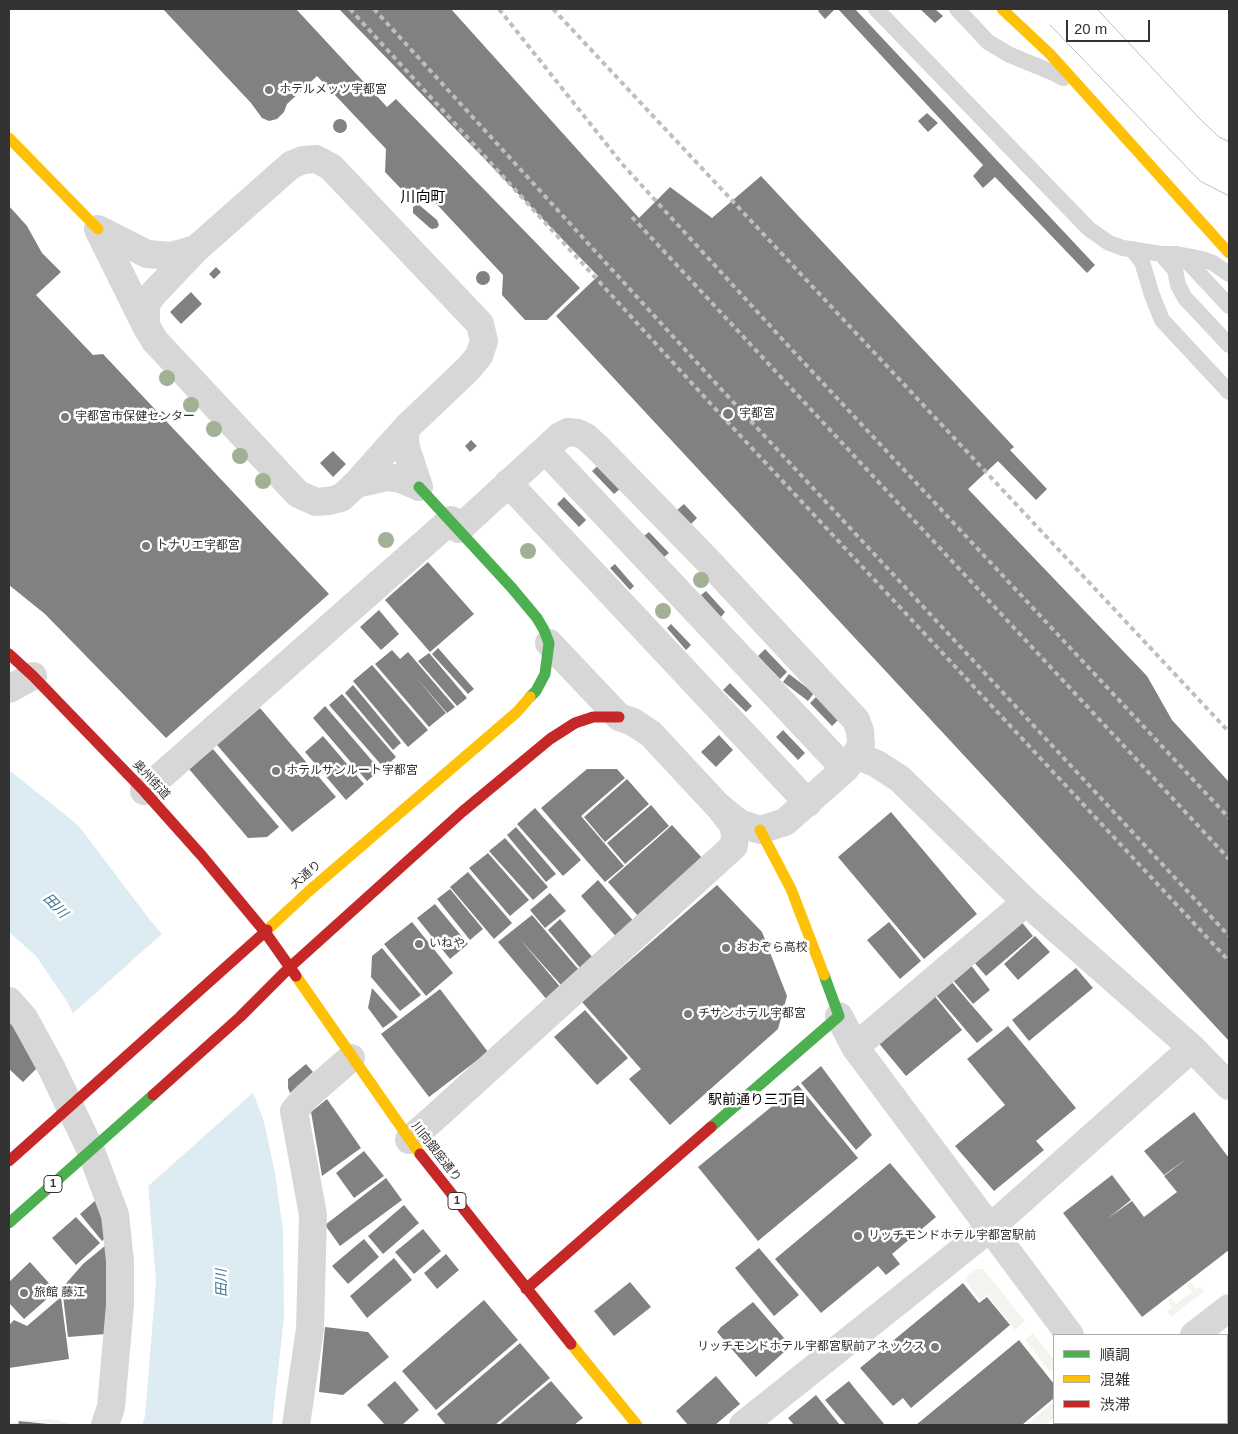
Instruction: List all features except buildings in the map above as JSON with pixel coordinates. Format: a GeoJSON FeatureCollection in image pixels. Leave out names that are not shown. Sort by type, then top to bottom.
{"type":"FeatureCollection","features":[{"type":"Feature","properties":{"kind":"main road"},"geometry":{"type":"LineString","coordinates":[[1002,9],[1050,54],[1229,253]]}},
{"type":"Feature","properties":{"kind":"main road"},"geometry":{"type":"LineString","coordinates":[[9,138],[98,229]]}},
{"type":"Feature","properties":{"kind":"main road"},"geometry":{"type":"LineString","coordinates":[[419,488],[455,524],[512,588],[537,618],[549,643]]}},
{"type":"Feature","properties":{"kind":"main road","name":"大通り"},"geometry":{"type":"LineString","coordinates":[[9,1161],[309,891],[527,703],[536,691],[544,674],[549,643]]}},
{"type":"Feature","properties":{"kind":"main road","name":"奥州街道"},"geometry":{"type":"LineString","coordinates":[[9,654],[33,676],[144,791],[202,856],[265,932]]}},
{"type":"Feature","properties":{"kind":"main road"},"geometry":{"type":"LineString","coordinates":[[290,967],[346,914],[462,812],[550,739],[575,723],[593,717],[619,717]]}},
{"type":"Feature","properties":{"kind":"main road"},"geometry":{"type":"LineString","coordinates":[[526,1289],[839,1016],[791,889],[760,830]]}},
{"type":"Feature","properties":{"kind":"main road","name":"川向銀座通り"},"geometry":{"type":"LineString","coordinates":[[265,932],[409,1140],[636,1425]]}},
{"type":"Feature","properties":{"kind":"main road","name":"1"},"geometry":{"type":"LineString","coordinates":[[9,1223],[254,1005],[290,967]]}},
{"type":"Feature","properties":{"kind":"street"},"geometry":{"type":"LineString","coordinates":[[98,229],[146,326],[155,341],[298,494],[316,502],[340,498],[356,484],[406,428],[468,369],[479,356],[484,341],[480,324],[331,167],[316,159],[303,160],[291,165],[196,249],[154,292],[146,304],[146,326]]}},
{"type":"Feature","properties":{"kind":"street"},"geometry":{"type":"LineString","coordinates":[[98,229],[147,254],[171,256],[196,249]]}},
{"type":"Feature","properties":{"kind":"street"},"geometry":{"type":"LineString","coordinates":[[406,428],[406,448],[419,488]]}},
{"type":"Feature","properties":{"kind":"street"},"geometry":{"type":"LineString","coordinates":[[144,791],[455,524],[508,483],[560,436],[568,432],[578,433],[586,437],[599,449],[708,561],[856,720],[860,731],[860,744],[851,762],[785,822],[760,830],[739,824],[718,806]]}},
{"type":"Feature","properties":{"kind":"street"},"geometry":{"type":"LineString","coordinates":[[545,450],[851,762],[877,764],[900,779],[1026,902],[1192,1048],[1229,1086]]}},
{"type":"Feature","properties":{"kind":"street"},"geometry":{"type":"LineString","coordinates":[[356,484],[386,477],[401,479],[419,488]]}},
{"type":"Feature","properties":{"kind":"street"},"geometry":{"type":"LineString","coordinates":[[508,483],[808,803]]}},
{"type":"Feature","properties":{"kind":"street"},"geometry":{"type":"LineString","coordinates":[[409,1140],[734,846],[735,835],[733,825],[718,806],[651,734],[633,722],[619,717],[549,643]]}},
{"type":"Feature","properties":{"kind":"street"},"geometry":{"type":"LineString","coordinates":[[9,689],[33,676]]}},
{"type":"Feature","properties":{"kind":"street"},"geometry":{"type":"LineString","coordinates":[[855,1047],[1026,902]]}},
{"type":"Feature","properties":{"kind":"street"},"geometry":{"type":"LineString","coordinates":[[9,1001],[24,1018],[73,1104],[94,1148],[115,1215],[120,1261],[120,1305],[111,1407],[105,1425]]}},
{"type":"Feature","properties":{"kind":"street"},"geometry":{"type":"LineString","coordinates":[[839,1016],[855,1047],[1069,1334]]}},
{"type":"Feature","properties":{"kind":"street"},"geometry":{"type":"LineString","coordinates":[[743,1425],[990,1228],[1192,1048]]}},
{"type":"Feature","properties":{"kind":"street"},"geometry":{"type":"LineString","coordinates":[[296,1425],[310,1329],[313,1215],[294,1111],[307,1096],[351,1058]]}},
{"type":"Feature","properties":{"kind":"street"},"geometry":{"type":"LineString","coordinates":[[1195,1334],[1229,1308]]}},
{"type":"Feature","properties":{"kind":"lane"},"geometry":{"type":"LineString","coordinates":[[876,9],[1082,223],[1110,243],[1132,249],[1213,263],[1229,274]]}},
{"type":"Feature","properties":{"kind":"lane"},"geometry":{"type":"LineString","coordinates":[[957,9],[988,42],[1010,55],[1054,72],[1088,95]]}},
{"type":"Feature","properties":{"kind":"lane"},"geometry":{"type":"LineString","coordinates":[[1132,249],[1142,262],[1162,320],[1229,392]]}},
{"type":"Feature","properties":{"kind":"lane"},"geometry":{"type":"LineString","coordinates":[[1169,254],[1190,264],[1229,306]]}},
{"type":"Feature","properties":{"kind":"lane"},"geometry":{"type":"LineString","coordinates":[[1169,254],[1178,285],[1185,298],[1229,345]]}},
{"type":"Feature","properties":{"kind":"shaded area"},"geometry":{"type":"Polygon","coordinates":[[[977,1269],[983,1269],[1025,1321],[1015,1330],[987,1294],[980,1300],[964,1279],[977,1269]]]}},
{"type":"Feature","properties":{"kind":"shaded area"},"geometry":{"type":"Polygon","coordinates":[[[1191,1282],[1196,1289],[1200,1287],[1204,1291],[1171,1317],[1167,1311],[1172,1307],[1168,1301],[1171,1298],[1176,1304],[1192,1292],[1187,1285],[1191,1282]]]}},
{"type":"Feature","properties":{"kind":"shaded area"},"geometry":{"type":"Polygon","coordinates":[[[1033,1333],[1053,1359],[1053,1369],[1050,1372],[1025,1340],[1033,1333]]]}},
{"type":"Feature","properties":{"kind":"shaded area"},"geometry":{"type":"Polygon","coordinates":[[[1053,1403],[1053,1419],[1045,1425],[1026,1425],[1053,1403]]]}},
{"type":"Feature","properties":{"kind":"shaded area"},"geometry":{"type":"Polygon","coordinates":[[[52,1419],[74,1425],[19,1421],[52,1419]]]}},
{"type":"Feature","properties":{"kind":"shaded area"},"geometry":{"type":"Polygon","coordinates":[[[19,1421],[18,1425],[9,1425],[9,1423],[19,1421]]]}},
{"type":"Feature","properties":{"kind":"water","name":"田川"},"geometry":{"type":"Polygon","coordinates":[[[9,770],[78,825],[150,920],[209,989],[224,1014],[264,1122],[275,1173],[283,1230],[284,1317],[272,1425],[142,1425],[145,1416],[156,1281],[148,1184],[111,1092],[68,1003],[36,956],[9,932],[9,770]]]}},
{"type":"Feature","properties":{"kind":"pier"},"geometry":{"type":"Polygon","coordinates":[[[164,932],[211,988],[226,1013],[255,1091],[146,1188],[108,1093],[71,1015],[164,932]]]}},
{"type":"Feature","properties":{"kind":"tram line"},"geometry":{"type":"LineString","coordinates":[[1097,9],[1200,119],[1219,137],[1229,142]]}},
{"type":"Feature","properties":{"kind":"tram line"},"geometry":{"type":"LineString","coordinates":[[1050,25],[1200,181],[1229,196]]}},
{"type":"Feature","properties":{"kind":"railway"},"geometry":{"type":"LineString","coordinates":[[350,9],[709,402],[1229,961]]}},
{"type":"Feature","properties":{"kind":"railway"},"geometry":{"type":"LineString","coordinates":[[374,9],[721,389],[1229,936]]}},
{"type":"Feature","properties":{"kind":"railway"},"geometry":{"type":"LineString","coordinates":[[499,9],[623,165],[794,352],[1229,818]]}},
{"type":"Feature","properties":{"kind":"railway"},"geometry":{"type":"LineString","coordinates":[[553,9],[1229,732]]}},
{"type":"Feature","properties":{"kind":"railway"},"geometry":{"type":"LineString","coordinates":[[632,217],[1229,859]]}},
{"type":"Feature","properties":{"kind":"traffic: fast"},"geometry":{"type":"LineString","coordinates":[[419,487],[512,588],[537,618],[544,630],[549,643],[545,674],[536,691],[530,697]]}},
{"type":"Feature","properties":{"kind":"traffic: fast"},"geometry":{"type":"LineString","coordinates":[[711,1127],[839,1016],[824,975]]}},
{"type":"Feature","properties":{"kind":"traffic: fast"},"geometry":{"type":"LineString","coordinates":[[9,1223],[153,1095]]}},
{"type":"Feature","properties":{"kind":"traffic: slow"},"geometry":{"type":"LineString","coordinates":[[1002,9],[1050,54],[1229,253]]}},
{"type":"Feature","properties":{"kind":"traffic: slow"},"geometry":{"type":"LineString","coordinates":[[9,138],[98,229]]}},
{"type":"Feature","properties":{"kind":"traffic: slow"},"geometry":{"type":"LineString","coordinates":[[267,930],[309,891],[517,712],[530,697]]}},
{"type":"Feature","properties":{"kind":"traffic: slow"},"geometry":{"type":"LineString","coordinates":[[760,830],[791,889],[824,975]]}},
{"type":"Feature","properties":{"kind":"traffic: slow"},"geometry":{"type":"LineString","coordinates":[[296,976],[420,1154]]}},
{"type":"Feature","properties":{"kind":"traffic: slow"},"geometry":{"type":"LineString","coordinates":[[571,1344],[637,1425]]}},
{"type":"Feature","properties":{"kind":"traffic: jam"},"geometry":{"type":"LineString","coordinates":[[9,654],[33,676],[144,791],[202,856],[265,932],[267,930]]}},
{"type":"Feature","properties":{"kind":"traffic: jam"},"geometry":{"type":"LineString","coordinates":[[290,967],[462,812],[550,739],[575,723],[593,717],[619,717]]}},
{"type":"Feature","properties":{"kind":"traffic: jam"},"geometry":{"type":"LineString","coordinates":[[9,1161],[265,932],[296,976]]}},
{"type":"Feature","properties":{"kind":"traffic: jam"},"geometry":{"type":"LineString","coordinates":[[153,1095],[240,1017],[290,967]]}},
{"type":"Feature","properties":{"kind":"traffic: jam"},"geometry":{"type":"LineString","coordinates":[[526,1289],[711,1127]]}},
{"type":"Feature","properties":{"kind":"traffic: jam"},"geometry":{"type":"LineString","coordinates":[[420,1154],[571,1344]]}},
{"type":"Feature","properties":{"kind":"place","name":"ホテルメッツ宇都宮"},"geometry":{"type":"Point","coordinates":[269,90]}},
{"type":"Feature","properties":{"kind":"place","name":"宇都宮"},"geometry":{"type":"Point","coordinates":[728,414]}},
{"type":"Feature","properties":{"kind":"place","name":"宇都宮市保健センター"},"geometry":{"type":"Point","coordinates":[65,417]}},
{"type":"Feature","properties":{"kind":"place","name":"トナリエ宇都宮"},"geometry":{"type":"Point","coordinates":[146,546]}},
{"type":"Feature","properties":{"kind":"place","name":"ホテルサンルート宇都宮"},"geometry":{"type":"Point","coordinates":[276,771]}},
{"type":"Feature","properties":{"kind":"place","name":"いねや"},"geometry":{"type":"Point","coordinates":[419,944]}},
{"type":"Feature","properties":{"kind":"place","name":"おおぞら高校"},"geometry":{"type":"Point","coordinates":[726,948]}},
{"type":"Feature","properties":{"kind":"place","name":"チサンホテル宇都宮"},"geometry":{"type":"Point","coordinates":[688,1014]}},
{"type":"Feature","properties":{"kind":"place","name":"リッチモンドホテル宇都宮駅前"},"geometry":{"type":"Point","coordinates":[858,1236]}},
{"type":"Feature","properties":{"kind":"place","name":"旅館 藤江"},"geometry":{"type":"Point","coordinates":[24,1293]}},
{"type":"Feature","properties":{"kind":"place","name":"リッチモンドホテル宇都宮駅前アネックス"},"geometry":{"type":"Point","coordinates":[935,1347]}},
{"type":"Feature","properties":{"kind":"district","name":"川向町"},"geometry":{"type":"Point","coordinates":[423,198]}},
{"type":"Feature","properties":{"kind":"district","name":"駅前通り三丁目"},"geometry":{"type":"Point","coordinates":[757,1100]}}]}
